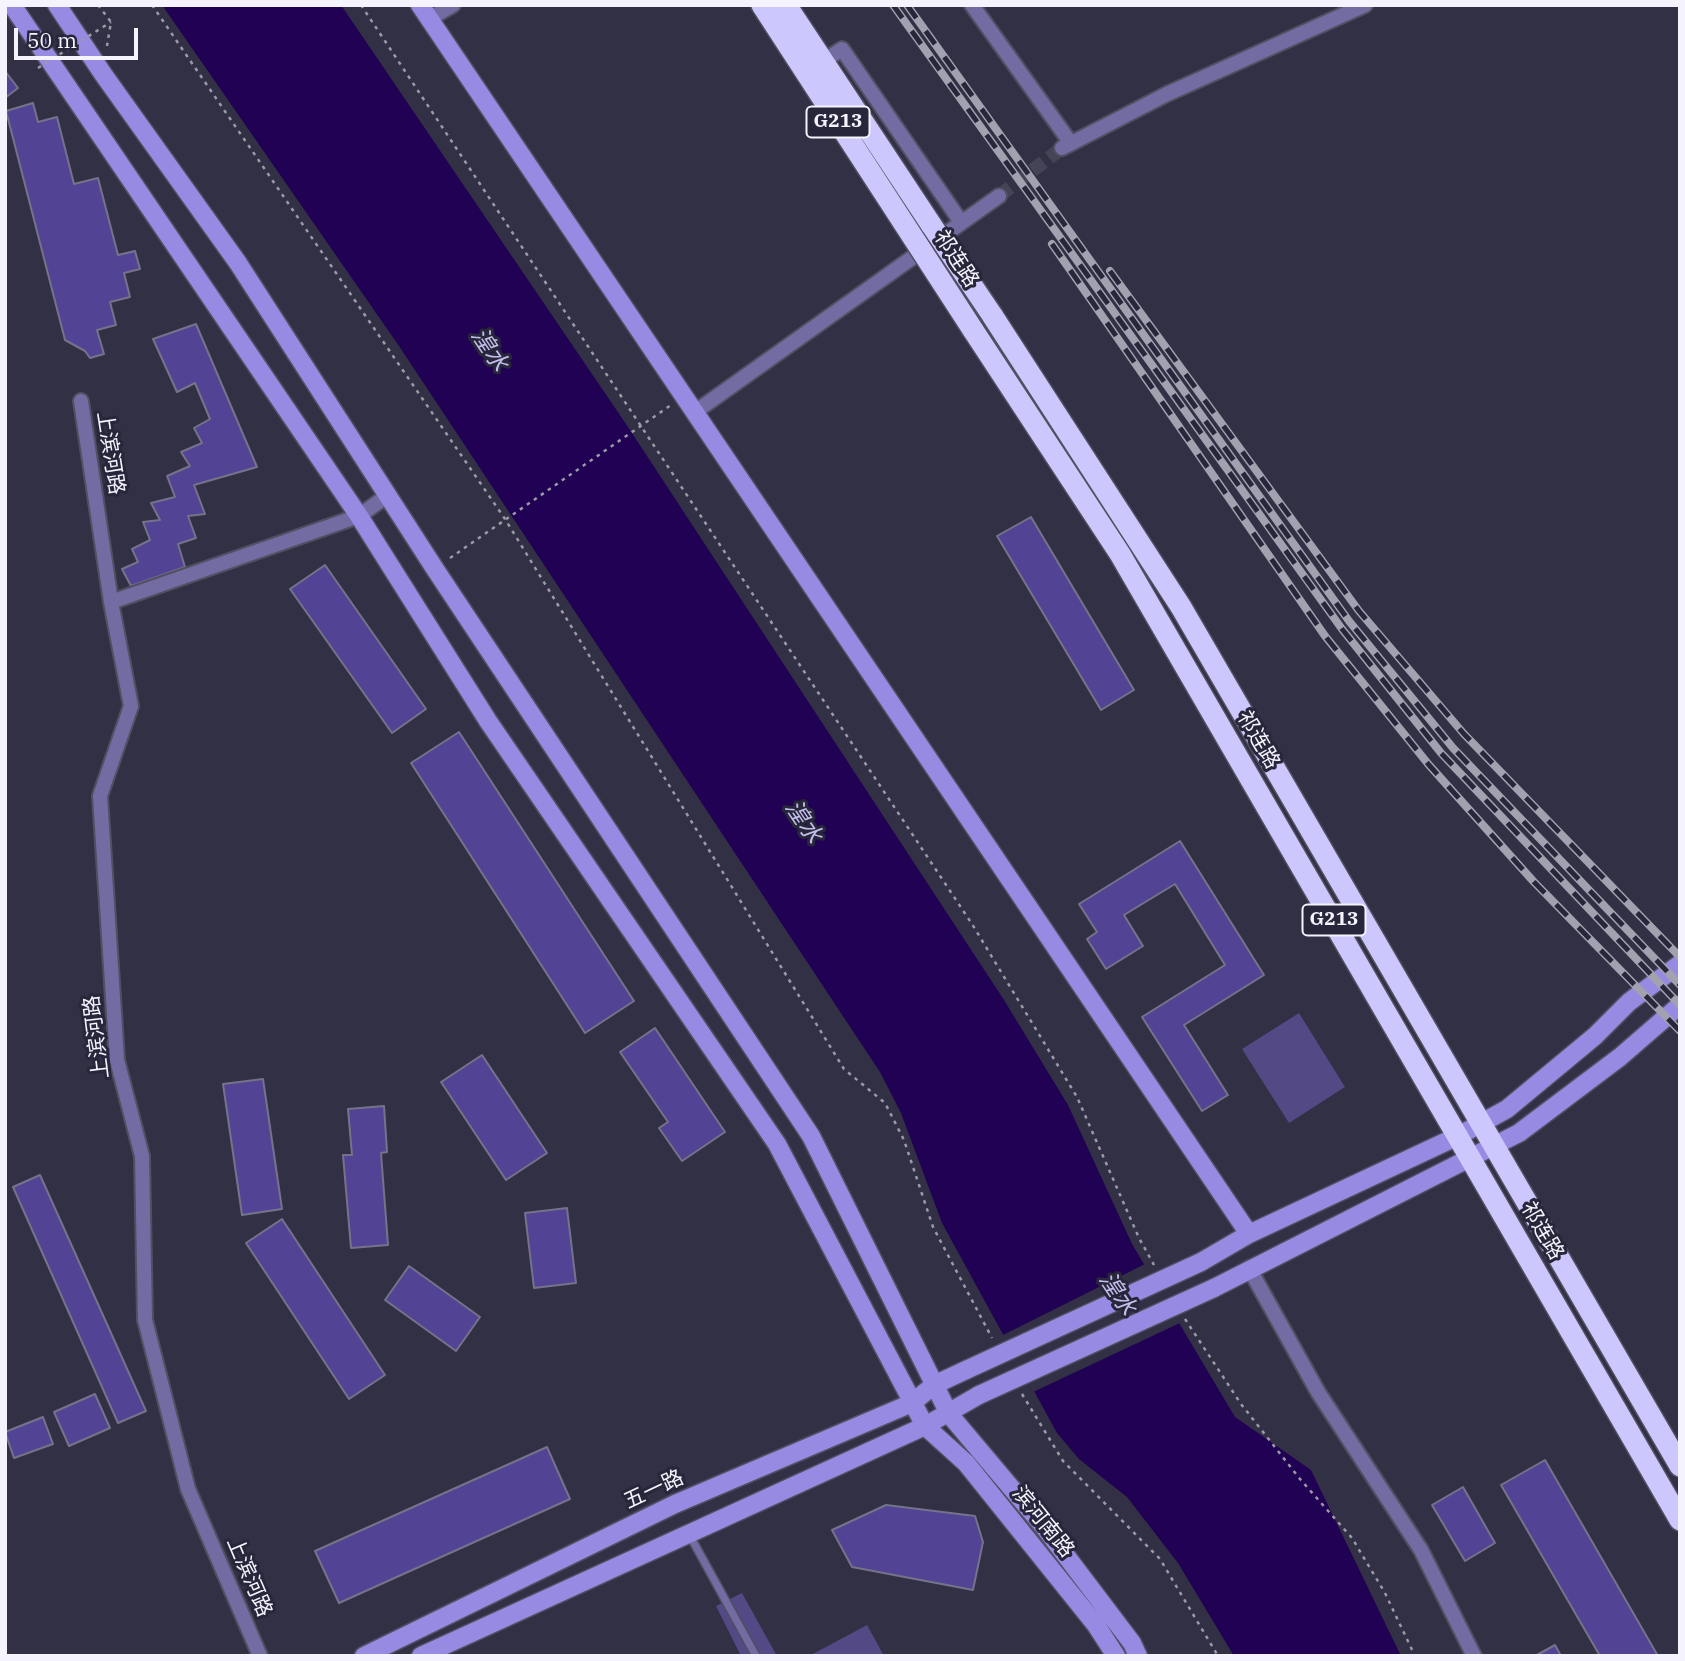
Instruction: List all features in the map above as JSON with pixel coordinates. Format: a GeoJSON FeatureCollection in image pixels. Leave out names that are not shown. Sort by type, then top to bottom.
{"type":"FeatureCollection","features":[{"type":"Feature","properties":{"kind":"highway","name":"祁连路"},"geometry":{"type":"LineString","coordinates":[[762,5],[1127,565],[1680,1520]]}},
{"type":"Feature","properties":{"kind":"highway","name":"祁连路"},"geometry":{"type":"LineString","coordinates":[[786,5],[992,315],[1181,607],[1680,1466]]}},
{"type":"Feature","properties":{"kind":"street","name":"滨河南路"},"geometry":{"type":"LineString","coordinates":[[12,5],[359,516],[488,721],[777,1144],[833,1246],[925,1426],[966,1463],[1096,1625],[1115,1656]]}},
{"type":"Feature","properties":{"kind":"street"},"geometry":{"type":"LineString","coordinates":[[57,5],[238,263],[435,569],[811,1136],[949,1414],[1045,1528],[1132,1643],[1138,1656]]}},
{"type":"Feature","properties":{"kind":"street"},"geometry":{"type":"LineString","coordinates":[[453,5],[424,12],[1249,1234]]}},
{"type":"Feature","properties":{"kind":"street"},"geometry":{"type":"LineString","coordinates":[[972,5],[1066,145],[1167,94],[1365,5]]}},
{"type":"Feature","properties":{"kind":"street"},"geometry":{"type":"LineString","coordinates":[[824,61],[842,49],[961,222]]}},
{"type":"Feature","properties":{"kind":"street"},"geometry":{"type":"LineString","coordinates":[[695,412],[999,196]]}},
{"type":"Feature","properties":{"kind":"street","name":"上滨河路"},"geometry":{"type":"LineString","coordinates":[[81,401],[111,603],[131,706],[100,796],[117,1060],[142,1156],[145,1320],[188,1489],[260,1656]]}},
{"type":"Feature","properties":{"kind":"street"},"geometry":{"type":"LineString","coordinates":[[111,603],[359,516],[388,495]]}},
{"type":"Feature","properties":{"kind":"street","name":"五一路"},"geometry":{"type":"LineString","coordinates":[[364,1656],[675,1504],[912,1403],[934,1385],[1200,1262],[1249,1234],[1480,1125],[1507,1109],[1595,1036],[1629,1002],[1680,964]]}},
{"type":"Feature","properties":{"kind":"street"},"geometry":{"type":"LineString","coordinates":[[421,1656],[925,1426],[979,1395],[1214,1288],[1494,1146],[1519,1133],[1620,1057],[1680,1005]]}},
{"type":"Feature","properties":{"kind":"street"},"geometry":{"type":"LineString","coordinates":[[1249,1268],[1318,1392],[1421,1550],[1474,1656]]}},
{"type":"Feature","properties":{"kind":"lane"},"geometry":{"type":"LineString","coordinates":[[688,1533],[737,1616],[756,1656]]}},
{"type":"Feature","properties":{"kind":"path"},"geometry":{"type":"LineString","coordinates":[[98,5],[111,22],[103,74]]}},
{"type":"Feature","properties":{"kind":"path"},"geometry":{"type":"LineString","coordinates":[[152,5],[505,519],[844,1069],[885,1103],[904,1140],[933,1227],[996,1345]]}},
{"type":"Feature","properties":{"kind":"path"},"geometry":{"type":"LineString","coordinates":[[361,5],[972,923],[1077,1097],[1139,1238],[1159,1274]]}},
{"type":"Feature","properties":{"kind":"path"},"geometry":{"type":"LineString","coordinates":[[38,68],[111,22]]}},
{"type":"Feature","properties":{"kind":"path"},"geometry":{"type":"LineString","coordinates":[[435,569],[683,397]]}},
{"type":"Feature","properties":{"kind":"path"},"geometry":{"type":"LineString","coordinates":[[1180,1310],[1241,1404],[1300,1479],[1352,1538],[1385,1593],[1415,1656]]}},
{"type":"Feature","properties":{"kind":"path"},"geometry":{"type":"LineString","coordinates":[[1021,1392],[1063,1461],[1160,1559],[1218,1656]]}},
{"type":"Feature","properties":{"kind":"shaded area"},"geometry":{"type":"Polygon","coordinates":[[[1299,1013],[1345,1087],[1289,1123],[1242,1049],[1299,1013]]]}},
{"type":"Feature","properties":{"kind":"shaded area"},"geometry":{"type":"Polygon","coordinates":[[[742,1593],[777,1656],[741,1656],[716,1606],[742,1593]]]}},
{"type":"Feature","properties":{"kind":"shaded area"},"geometry":{"type":"Polygon","coordinates":[[[867,1625],[884,1656],[809,1656],[867,1625]]]}},
{"type":"Feature","properties":{"kind":"water","name":"湟水"},"geometry":{"type":"Polygon","coordinates":[[[162,5],[341,5],[626,424],[1004,1000],[1068,1105],[1132,1244],[1235,1417],[1311,1470],[1401,1656],[1234,1656],[1178,1563],[1127,1497],[1079,1459],[1057,1433],[942,1223],[901,1113],[880,1072],[399,346],[162,5]]]}},
{"type":"Feature","properties":{"kind":"pier"},"geometry":{"type":"Polygon","coordinates":[[[1147,1263],[1182,1322],[1031,1393],[999,1337],[1147,1263]]]}},
{"type":"Feature","properties":{"kind":"building"},"geometry":{"type":"Polygon","coordinates":[[[5,71],[18,88],[5,98],[5,71]]]}},
{"type":"Feature","properties":{"kind":"building"},"geometry":{"type":"Polygon","coordinates":[[[33,103],[38,122],[57,117],[74,184],[98,178],[118,255],[135,251],[140,269],[124,273],[130,297],[110,302],[116,325],[97,330],[104,354],[90,358],[85,351],[65,340],[6,111],[33,103]]]}},
{"type":"Feature","properties":{"kind":"building"},"geometry":{"type":"Polygon","coordinates":[[[196,324],[257,467],[194,485],[205,514],[188,516],[196,538],[178,544],[185,567],[131,586],[122,569],[138,562],[132,549],[150,540],[143,522],[160,520],[151,503],[175,497],[167,476],[190,466],[181,452],[202,443],[194,428],[210,419],[195,383],[177,392],[153,339],[196,324]]]}},
{"type":"Feature","properties":{"kind":"building"},"geometry":{"type":"Polygon","coordinates":[[[1031,517],[1134,690],[1101,710],[997,536],[1031,517]]]}},
{"type":"Feature","properties":{"kind":"building"},"geometry":{"type":"Polygon","coordinates":[[[325,565],[426,709],[392,733],[290,589],[325,565]]]}},
{"type":"Feature","properties":{"kind":"building"},"geometry":{"type":"Polygon","coordinates":[[[459,732],[634,1001],[585,1033],[411,763],[459,732]]]}},
{"type":"Feature","properties":{"kind":"building"},"geometry":{"type":"Polygon","coordinates":[[[1180,841],[1264,975],[1184,1025],[1228,1095],[1202,1111],[1142,1017],[1225,965],[1175,884],[1124,915],[1143,946],[1106,969],[1087,939],[1097,932],[1079,904],[1180,841]]]}},
{"type":"Feature","properties":{"kind":"building"},"geometry":{"type":"Polygon","coordinates":[[[655,1028],[725,1132],[682,1161],[659,1128],[668,1122],[620,1052],[655,1028]]]}},
{"type":"Feature","properties":{"kind":"building"},"geometry":{"type":"Polygon","coordinates":[[[482,1055],[547,1153],[506,1180],[441,1082],[482,1055]]]}},
{"type":"Feature","properties":{"kind":"building"},"geometry":{"type":"Polygon","coordinates":[[[263,1079],[282,1209],[242,1215],[223,1084],[263,1079]]]}},
{"type":"Feature","properties":{"kind":"building"},"geometry":{"type":"Polygon","coordinates":[[[384,1106],[387,1152],[381,1153],[388,1245],[351,1248],[343,1155],[352,1155],[348,1109],[384,1106]]]}},
{"type":"Feature","properties":{"kind":"building"},"geometry":{"type":"Polygon","coordinates":[[[40,1175],[146,1411],[118,1423],[13,1187],[40,1175]]]}},
{"type":"Feature","properties":{"kind":"building"},"geometry":{"type":"Polygon","coordinates":[[[567,1208],[576,1283],[534,1288],[525,1213],[567,1208]]]}},
{"type":"Feature","properties":{"kind":"building"},"geometry":{"type":"Polygon","coordinates":[[[282,1219],[385,1375],[349,1399],[246,1243],[282,1219]]]}},
{"type":"Feature","properties":{"kind":"building"},"geometry":{"type":"Polygon","coordinates":[[[409,1266],[480,1317],[456,1351],[385,1300],[409,1266]]]}},
{"type":"Feature","properties":{"kind":"building"},"geometry":{"type":"Polygon","coordinates":[[[95,1394],[110,1428],[69,1446],[54,1412],[95,1394]]]}},
{"type":"Feature","properties":{"kind":"building"},"geometry":{"type":"Polygon","coordinates":[[[43,1417],[53,1444],[14,1458],[5,1432],[43,1417]]]}},
{"type":"Feature","properties":{"kind":"building"},"geometry":{"type":"Polygon","coordinates":[[[547,1447],[570,1499],[339,1603],[315,1551],[547,1447]]]}},
{"type":"Feature","properties":{"kind":"building"},"geometry":{"type":"Polygon","coordinates":[[[1545,1460],[1658,1656],[1600,1656],[1501,1485],[1545,1460]]]}},
{"type":"Feature","properties":{"kind":"building"},"geometry":{"type":"Polygon","coordinates":[[[1463,1487],[1495,1543],[1465,1561],[1432,1505],[1463,1487]]]}},
{"type":"Feature","properties":{"kind":"building"},"geometry":{"type":"Polygon","coordinates":[[[886,1505],[975,1516],[983,1542],[973,1590],[852,1567],[832,1530],[886,1505]]]}},
{"type":"Feature","properties":{"kind":"building"},"geometry":{"type":"Polygon","coordinates":[[[1555,1645],[1561,1656],[1535,1656],[1555,1645]]]}},
{"type":"Feature","properties":{"kind":"tunnel"},"geometry":{"type":"LineString","coordinates":[[999,196],[1062,148]]}},
{"type":"Feature","properties":{"kind":"railway"},"geometry":{"type":"LineString","coordinates":[[893,5],[1342,629],[1441,753],[1680,1005]]}},
{"type":"Feature","properties":{"kind":"railway"},"geometry":{"type":"LineString","coordinates":[[907,5],[1349,621],[1453,748],[1680,985]]}},
{"type":"Feature","properties":{"kind":"railway"},"geometry":{"type":"LineString","coordinates":[[1052,244],[1325,636],[1429,765],[1534,882],[1680,1031]]}},
{"type":"Feature","properties":{"kind":"railway"},"geometry":{"type":"LineString","coordinates":[[1110,271],[1359,611],[1464,734],[1680,957]]}}]}
